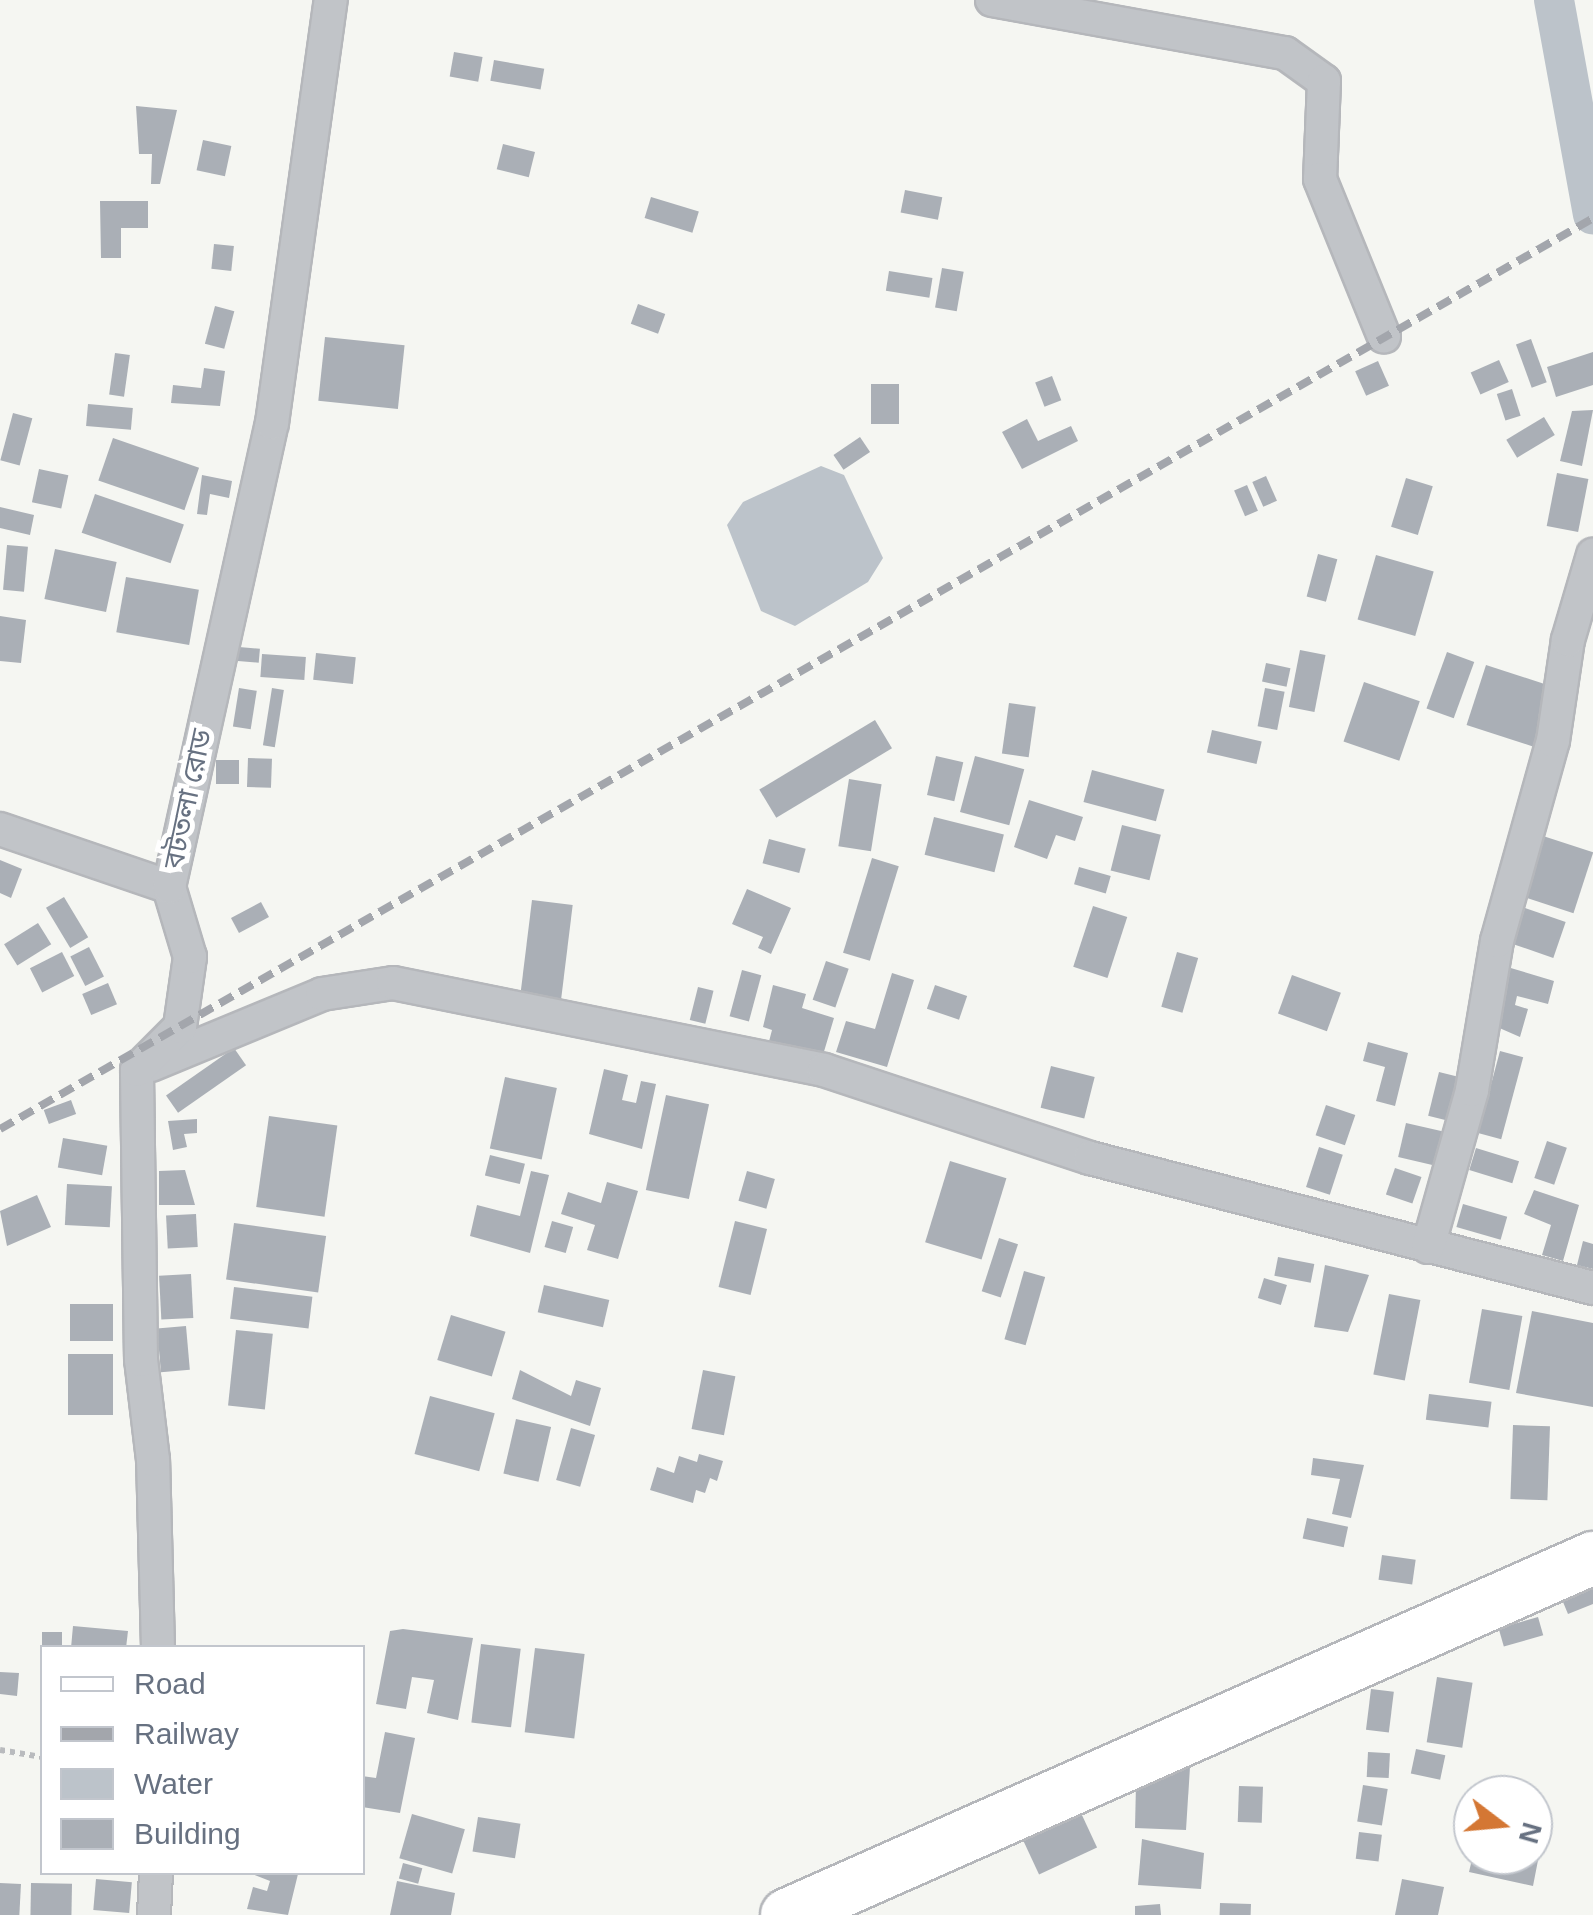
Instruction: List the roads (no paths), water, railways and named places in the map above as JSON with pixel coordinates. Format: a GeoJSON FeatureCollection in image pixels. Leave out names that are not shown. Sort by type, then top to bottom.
{"type":"FeatureCollection","features":[{"type":"Feature","properties":{"kind":"main road"},"geometry":{"type":"LineString","coordinates":[[787,1915],[1593,1558]]}},
{"type":"Feature","properties":{"kind":"street","name":"বটতলা রোড"},"geometry":{"type":"LineString","coordinates":[[137,1070],[180,1027],[190,957],[169,887],[272,423],[331,0]]}},
{"type":"Feature","properties":{"kind":"street"},"geometry":{"type":"LineString","coordinates":[[992,0],[1090,8],[1285,53],[1324,81],[1320,180],[1384,337]]}},
{"type":"Feature","properties":{"kind":"street"},"geometry":{"type":"LineString","coordinates":[[1428,1247],[1472,1090],[1497,941],[1553,741],[1568,640],[1593,555]]}},
{"type":"Feature","properties":{"kind":"street"},"geometry":{"type":"LineString","coordinates":[[0,829],[169,887]]}},
{"type":"Feature","properties":{"kind":"street"},"geometry":{"type":"LineString","coordinates":[[158,1645],[153,1460],[141,1360],[137,1070],[322,994],[392,984],[824,1070],[1090,1158],[1593,1288]]}},
{"type":"Feature","properties":{"kind":"street"},"geometry":{"type":"LineString","coordinates":[[154,1915],[156,1875]]}},
{"type":"Feature","properties":{"kind":"water"},"geometry":{"type":"Polygon","coordinates":[[[821,466],[844,475],[883,558],[868,582],[795,626],[761,611],[727,525],[743,502],[821,466]]]}},
{"type":"Feature","properties":{"kind":"waterway"},"geometry":{"type":"LineString","coordinates":[[1554,0],[1593,214]]}},
{"type":"Feature","properties":{"kind":"railway"},"geometry":{"type":"LineString","coordinates":[[0,1129],[1593,218]]}}]}
